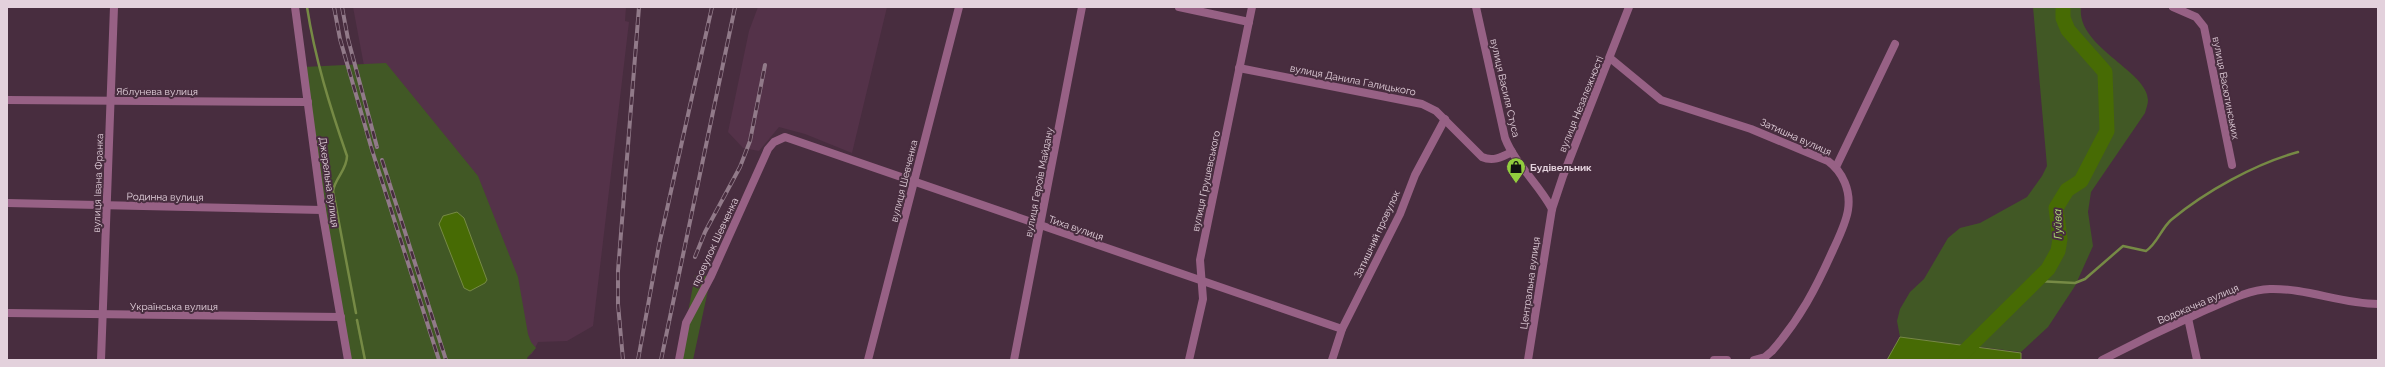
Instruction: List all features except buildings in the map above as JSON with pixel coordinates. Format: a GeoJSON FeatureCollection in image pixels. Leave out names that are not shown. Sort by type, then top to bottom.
{"type":"FeatureCollection","features":[{"type":"Feature","properties":{"kind":"street","name":"вулиця Івана Франка"},"geometry":{"type":"LineString","coordinates":[[102,360],[114,7]]}},
{"type":"Feature","properties":{"kind":"street","name":"Джерельна вулиця"},"geometry":{"type":"LineString","coordinates":[[295,7],[322,210],[348,360]]}},
{"type":"Feature","properties":{"kind":"street","name":"вулиця Шевченка"},"geometry":{"type":"LineString","coordinates":[[868,360],[959,7]]}},
{"type":"Feature","properties":{"kind":"street","name":"вулиця Героїв Майдану"},"geometry":{"type":"LineString","coordinates":[[1014,360],[1082,7]]}},
{"type":"Feature","properties":{"kind":"street"},"geometry":{"type":"LineString","coordinates":[[1179,7],[1249,22]]}},
{"type":"Feature","properties":{"kind":"street","name":"вулиця Грушевського"},"geometry":{"type":"LineString","coordinates":[[1188,360],[1202,302],[1200,260],[1252,7]]}},
{"type":"Feature","properties":{"kind":"street","name":"вулиця Василя Стуса"},"geometry":{"type":"LineString","coordinates":[[1476,7],[1498,113],[1512,152],[1544,195],[1552,209]]}},
{"type":"Feature","properties":{"kind":"street","name":"вулиця Незалежності"},"geometry":{"type":"LineString","coordinates":[[1552,209],[1563,176],[1629,7]]}},
{"type":"Feature","properties":{"kind":"street","name":"вулиця Васютинських"},"geometry":{"type":"LineString","coordinates":[[2173,7],[2196,17],[2204,27],[2232,165]]}},
{"type":"Feature","properties":{"kind":"street"},"geometry":{"type":"LineString","coordinates":[[1836,167],[1895,44]]}},
{"type":"Feature","properties":{"kind":"street","name":"Затишна вулиця"},"geometry":{"type":"LineString","coordinates":[[1610,58],[1661,100],[1751,129],[1828,161],[1836,167],[1846,187],[1849,199],[1848,211],[1843,229],[1805,308],[1772,351],[1765,357],[1754,360]]}},
{"type":"Feature","properties":{"kind":"street","name":"вулиця Данила Галицького"},"geometry":{"type":"LineString","coordinates":[[1240,68],[1422,104],[1445,119],[1482,157],[1488,160],[1495,159],[1512,152]]}},
{"type":"Feature","properties":{"kind":"street","name":"Яблунева вулиця"},"geometry":{"type":"LineString","coordinates":[[7,100],[308,102]]}},
{"type":"Feature","properties":{"kind":"street","name":"Затишний провулок"},"geometry":{"type":"LineString","coordinates":[[1332,360],[1342,329],[1400,214],[1415,175],[1445,119]]}},
{"type":"Feature","properties":{"kind":"street","name":"Тиха вулиця"},"geometry":{"type":"LineString","coordinates":[[780,138],[793,138],[1200,282],[1342,329]]}},
{"type":"Feature","properties":{"kind":"street","name":"провулок Шевченка"},"geometry":{"type":"LineString","coordinates":[[679,360],[686,323],[711,276],[768,149],[780,138]]}},
{"type":"Feature","properties":{"kind":"street","name":"Родинна вулиця"},"geometry":{"type":"LineString","coordinates":[[7,203],[322,210]]}},
{"type":"Feature","properties":{"kind":"street","name":"Центральна вулиця"},"geometry":{"type":"LineString","coordinates":[[1528,360],[1552,209]]}},
{"type":"Feature","properties":{"kind":"street","name":"Водокачна вулиця"},"geometry":{"type":"LineString","coordinates":[[2102,360],[2234,297],[2268,289],[2299,291],[2356,303],[2378,304]]}},
{"type":"Feature","properties":{"kind":"street","name":"Українська вулиця"},"geometry":{"type":"LineString","coordinates":[[7,313],[341,317]]}},
{"type":"Feature","properties":{"kind":"street"},"geometry":{"type":"LineString","coordinates":[[2188,318],[2197,360]]}},
{"type":"Feature","properties":{"kind":"street"},"geometry":{"type":"LineString","coordinates":[[1714,360],[1727,360]]}},
{"type":"Feature","properties":{"kind":"shaded area"},"geometry":{"type":"Polygon","coordinates":[[[353,7],[626,7],[625,21],[629,22],[593,326],[567,341],[538,342],[532,354],[517,360],[365,71],[353,7]]]}},
{"type":"Feature","properties":{"kind":"shaded area"},"geometry":{"type":"Polygon","coordinates":[[[758,7],[887,7],[852,153],[805,134],[779,127],[759,151],[743,148],[728,132],[749,31],[758,7]]]}},
{"type":"Feature","properties":{"kind":"shaded area"},"geometry":{"type":"Polygon","coordinates":[[[2033,7],[2081,7],[2082,21],[2089,34],[2100,46],[2137,79],[2145,89],[2148,100],[2145,113],[2091,192],[2088,212],[2093,246],[2075,286],[2048,327],[2021,352],[1900,337],[1897,321],[1900,309],[1910,292],[1924,279],[1948,238],[1960,228],[1980,223],[2027,197],[2042,176],[2047,166],[2033,7]]]}},
{"type":"Feature","properties":{"kind":"shaded area"},"geometry":{"type":"Polygon","coordinates":[[[386,63],[478,176],[518,277],[528,334],[531,342],[536,348],[527,358],[528,360],[348,360],[303,67],[386,63]]]}},
{"type":"Feature","properties":{"kind":"shaded area"},"geometry":{"type":"Polygon","coordinates":[[[457,212],[464,218],[487,280],[485,283],[470,291],[464,288],[439,224],[443,216],[457,212]]]}},
{"type":"Feature","properties":{"kind":"shaded area"},"geometry":{"type":"Polygon","coordinates":[[[695,275],[711,276],[693,360],[679,360],[695,275]]]}},
{"type":"Feature","properties":{"kind":"shaded area"},"geometry":{"type":"Polygon","coordinates":[[[1900,337],[2021,353],[2021,360],[1887,360],[1900,337]]]}},
{"type":"Feature","properties":{"kind":"waterway"},"geometry":{"type":"LineString","coordinates":[[307,7],[314,45],[324,83],[347,156],[345,166],[334,186],[333,191],[356,313]]}},
{"type":"Feature","properties":{"kind":"waterway","name":"Гуйва"},"geometry":{"type":"LineString","coordinates":[[1956,360],[2048,269],[2058,251],[2060,239],[2056,208],[2067,190],[2081,181],[2107,131],[2105,72],[2068,30],[2063,18],[2063,7]]}},
{"type":"Feature","properties":{"kind":"waterway"},"geometry":{"type":"LineString","coordinates":[[2037,281],[2075,283],[2085,279],[2123,246],[2146,251],[2150,248],[2171,220],[2215,189],[2248,171],[2298,152]]}},
{"type":"Feature","properties":{"kind":"waterway"},"geometry":{"type":"LineString","coordinates":[[357,320],[365,360]]}},
{"type":"Feature","properties":{"kind":"railway"},"geometry":{"type":"LineString","coordinates":[[334,7],[340,39],[372,150],[439,360]]}},
{"type":"Feature","properties":{"kind":"railway"},"geometry":{"type":"LineString","coordinates":[[342,7],[348,39],[377,147]]}},
{"type":"Feature","properties":{"kind":"railway"},"geometry":{"type":"LineString","coordinates":[[623,360],[618,304],[618,271],[639,7]]}},
{"type":"Feature","properties":{"kind":"railway"},"geometry":{"type":"LineString","coordinates":[[638,360],[659,245],[712,7]]}},
{"type":"Feature","properties":{"kind":"railway"},"geometry":{"type":"LineString","coordinates":[[661,360],[735,7]]}},
{"type":"Feature","properties":{"kind":"railway"},"geometry":{"type":"LineString","coordinates":[[695,257],[705,232],[740,167],[750,141],[765,65]]}},
{"type":"Feature","properties":{"kind":"railway"},"geometry":{"type":"LineString","coordinates":[[382,160],[446,360]]}},
{"type":"Feature","properties":{"kind":"place","name":"Будівельник"},"geometry":{"type":"Point","coordinates":[1516,184]}}]}
